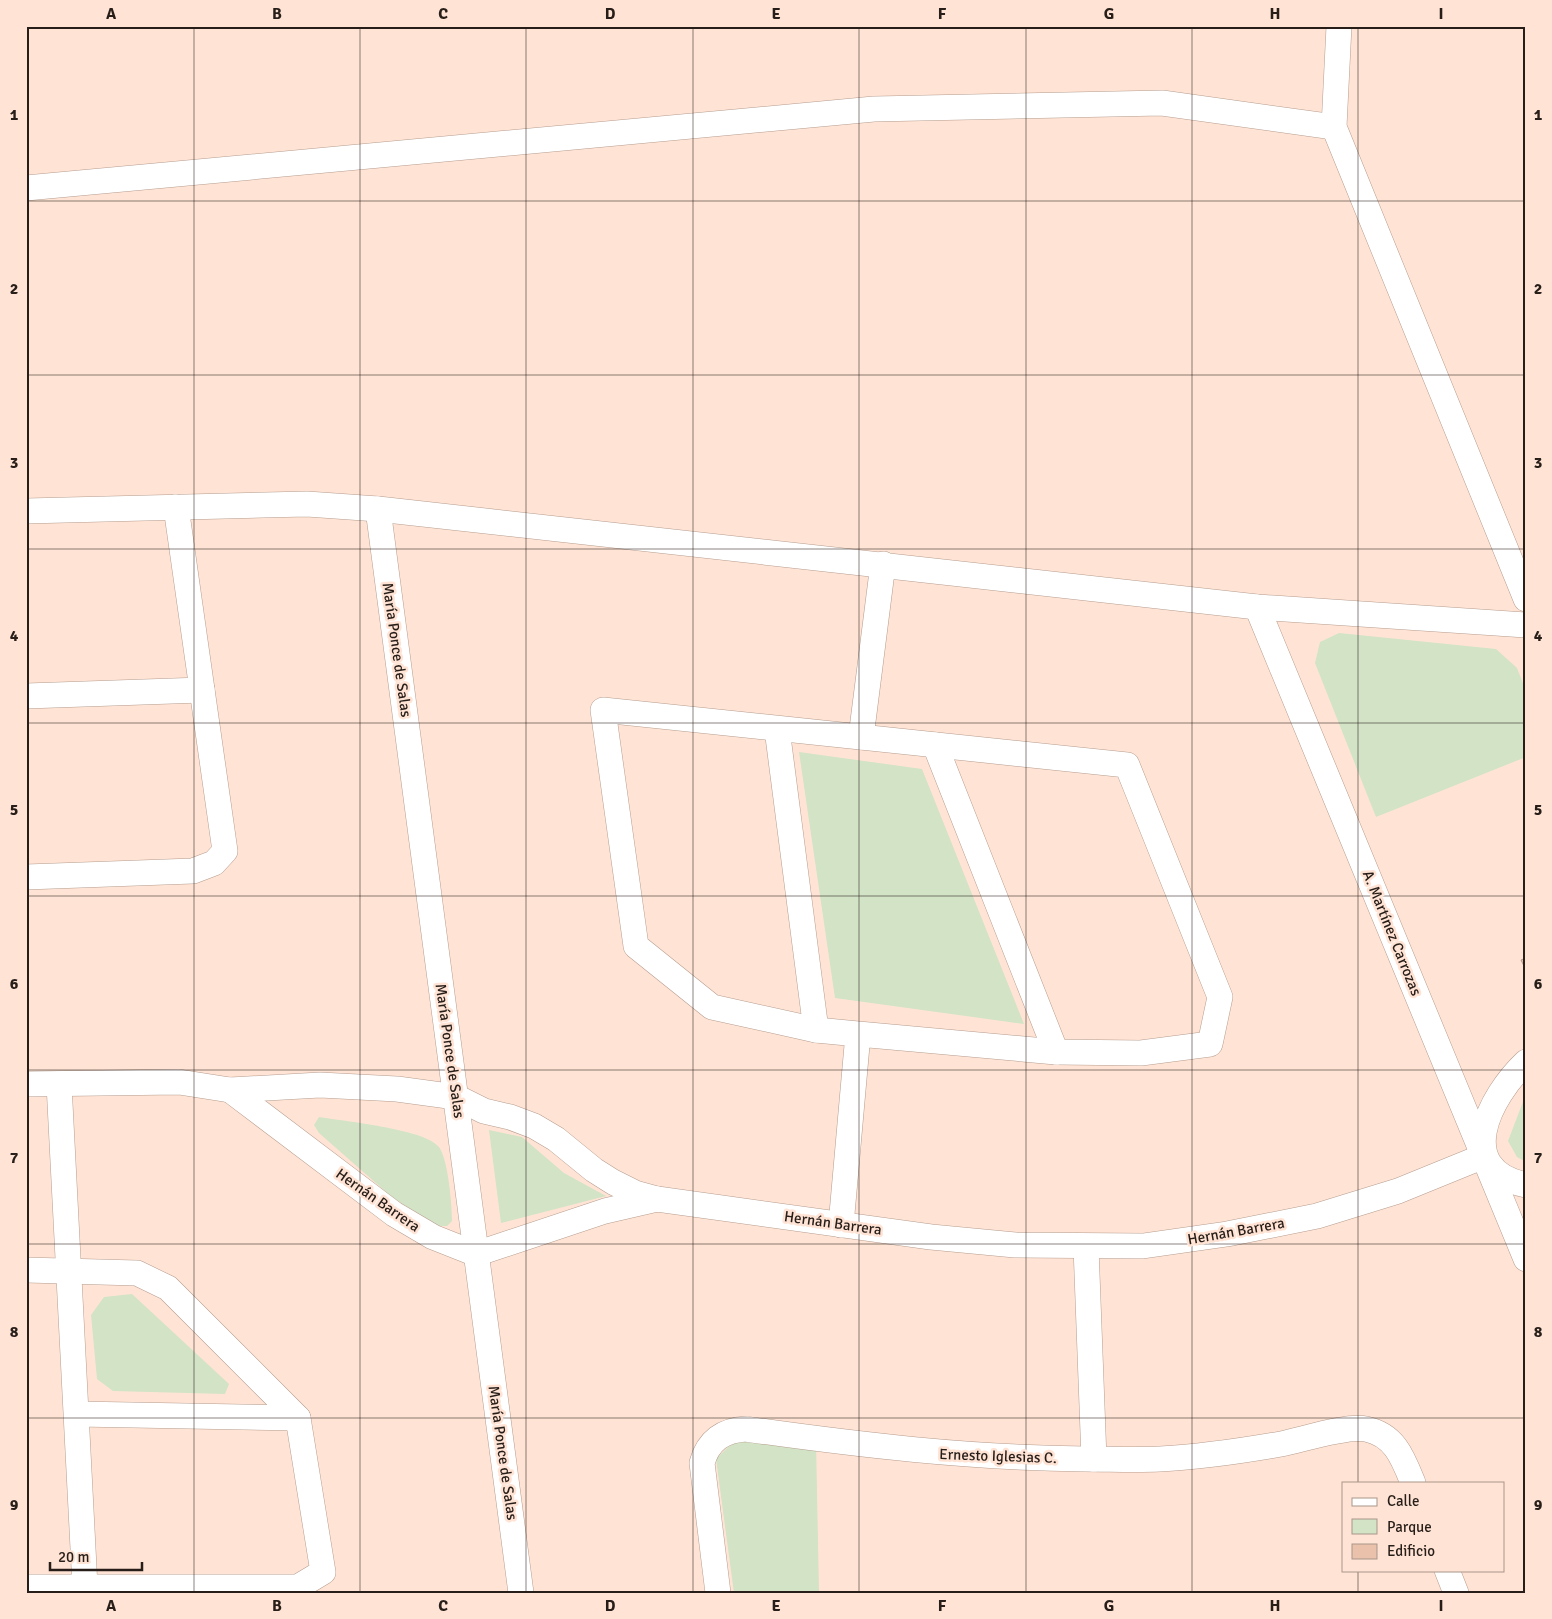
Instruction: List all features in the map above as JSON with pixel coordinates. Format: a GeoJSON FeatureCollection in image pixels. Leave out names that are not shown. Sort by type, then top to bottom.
{"type":"FeatureCollection","features":[{"type":"Feature","properties":{"kind":"street"},"geometry":{"type":"LineString","coordinates":[[1339,26],[1334,127],[1526,599]]}},
{"type":"Feature","properties":{"kind":"street"},"geometry":{"type":"LineString","coordinates":[[26,188],[874,109],[1162,103],[1334,127]]}},
{"type":"Feature","properties":{"kind":"street"},"geometry":{"type":"LineString","coordinates":[[26,511],[307,504],[378,509],[1257,607],[1526,624]]}},
{"type":"Feature","properties":{"kind":"street"},"geometry":{"type":"LineString","coordinates":[[26,877],[192,872],[214,863],[225,850],[176,507]]}},
{"type":"Feature","properties":{"kind":"street","name":"María Ponce de Salas"},"geometry":{"type":"LineString","coordinates":[[378,509],[521,1593]]}},
{"type":"Feature","properties":{"kind":"street"},"geometry":{"type":"LineString","coordinates":[[861,738],[883,564]]}},
{"type":"Feature","properties":{"kind":"street","name":"A. Martínez Carrozas"},"geometry":{"type":"LineString","coordinates":[[1257,607],[1526,1259]]}},
{"type":"Feature","properties":{"kind":"street"},"geometry":{"type":"LineString","coordinates":[[26,696],[202,690]]}},
{"type":"Feature","properties":{"kind":"street"},"geometry":{"type":"LineString","coordinates":[[603,710],[861,738],[1127,765],[1220,997],[1210,1044],[1141,1053],[1056,1052],[816,1030],[712,1007],[636,946],[603,710]]}},
{"type":"Feature","properties":{"kind":"street"},"geometry":{"type":"LineString","coordinates":[[777,728],[816,1030]]}},
{"type":"Feature","properties":{"kind":"street"},"geometry":{"type":"LineString","coordinates":[[935,745],[1056,1052]]}},
{"type":"Feature","properties":{"kind":"street"},"geometry":{"type":"LineString","coordinates":[[841,1225],[858,1034]]}},
{"type":"Feature","properties":{"kind":"street"},"geometry":{"type":"LineString","coordinates":[[1526,1062],[1506,1082],[1492,1108],[1483,1132],[1484,1156],[1494,1172],[1508,1181],[1526,1185]]}},
{"type":"Feature","properties":{"kind":"street"},"geometry":{"type":"LineString","coordinates":[[26,1084],[178,1082],[230,1090],[320,1085],[397,1088],[456,1097],[484,1111],[510,1117],[534,1126],[556,1139],[594,1170],[613,1182],[635,1193],[657,1199]]}},
{"type":"Feature","properties":{"kind":"street"},"geometry":{"type":"LineString","coordinates":[[59,1084],[85,1587]]}},
{"type":"Feature","properties":{"kind":"street","name":"Hernán Barrera"},"geometry":{"type":"LineString","coordinates":[[230,1090],[394,1214],[433,1237],[476,1254],[589,1215],[657,1199],[841,1225],[1015,1245],[1143,1246],[1227,1234],[1318,1216],[1398,1191],[1484,1156]]}},
{"type":"Feature","properties":{"kind":"street"},"geometry":{"type":"LineString","coordinates":[[1086,1247],[1094,1459]]}},
{"type":"Feature","properties":{"kind":"street"},"geometry":{"type":"LineString","coordinates":[[26,1270],[137,1273],[168,1288],[298,1418],[323,1572],[298,1587],[26,1587]]}},
{"type":"Feature","properties":{"kind":"street"},"geometry":{"type":"LineString","coordinates":[[77,1414],[298,1418]]}},
{"type":"Feature","properties":{"kind":"street","name":"Ernesto Iglesias C."},"geometry":{"type":"LineString","coordinates":[[718,1593],[702,1463],[705,1451],[713,1441],[722,1434],[734,1429],[926,1453],[1010,1458],[1159,1459],[1224,1453],[1281,1444],[1351,1428],[1364,1428],[1387,1438],[1396,1446],[1413,1482]]}},
{"type":"Feature","properties":{"kind":"street"},"geometry":{"type":"LineString","coordinates":[[1448,1572],[1456,1593]]}},
{"type":"Feature","properties":{"kind":"green space"},"geometry":{"type":"Polygon","coordinates":[[[1339,633],[1496,649],[1517,668],[1526,691],[1526,757],[1376,817],[1315,663],[1320,642],[1339,633]]]}},
{"type":"Feature","properties":{"kind":"green space"},"geometry":{"type":"Polygon","coordinates":[[[799,752],[922,769],[1024,1024],[835,998],[799,752]]]}},
{"type":"Feature","properties":{"kind":"green space"},"geometry":{"type":"Polygon","coordinates":[[[1526,1094],[1526,1162],[1517,1157],[1508,1141],[1526,1094]]]}},
{"type":"Feature","properties":{"kind":"green space"},"geometry":{"type":"Polygon","coordinates":[[[319,1117],[400,1130],[430,1140],[438,1146],[447,1170],[452,1221],[447,1226],[438,1226],[393,1198],[319,1133],[314,1125],[319,1117]]]}},
{"type":"Feature","properties":{"kind":"green space"},"geometry":{"type":"Polygon","coordinates":[[[489,1130],[522,1137],[564,1173],[606,1196],[501,1223],[489,1130]]]}},
{"type":"Feature","properties":{"kind":"green space"},"geometry":{"type":"Polygon","coordinates":[[[132,1294],[229,1384],[225,1394],[113,1391],[97,1379],[91,1315],[104,1297],[132,1294]]]}},
{"type":"Feature","properties":{"kind":"green space"},"geometry":{"type":"Polygon","coordinates":[[[737,1438],[816,1440],[819,1592],[734,1593],[716,1459],[737,1438]]]}},
{"type":"Feature","properties":{"kind":"building"},"geometry":{"type":"Polygon","coordinates":[[[1526,958],[1526,970],[1521,960],[1526,958]]]}}]}
